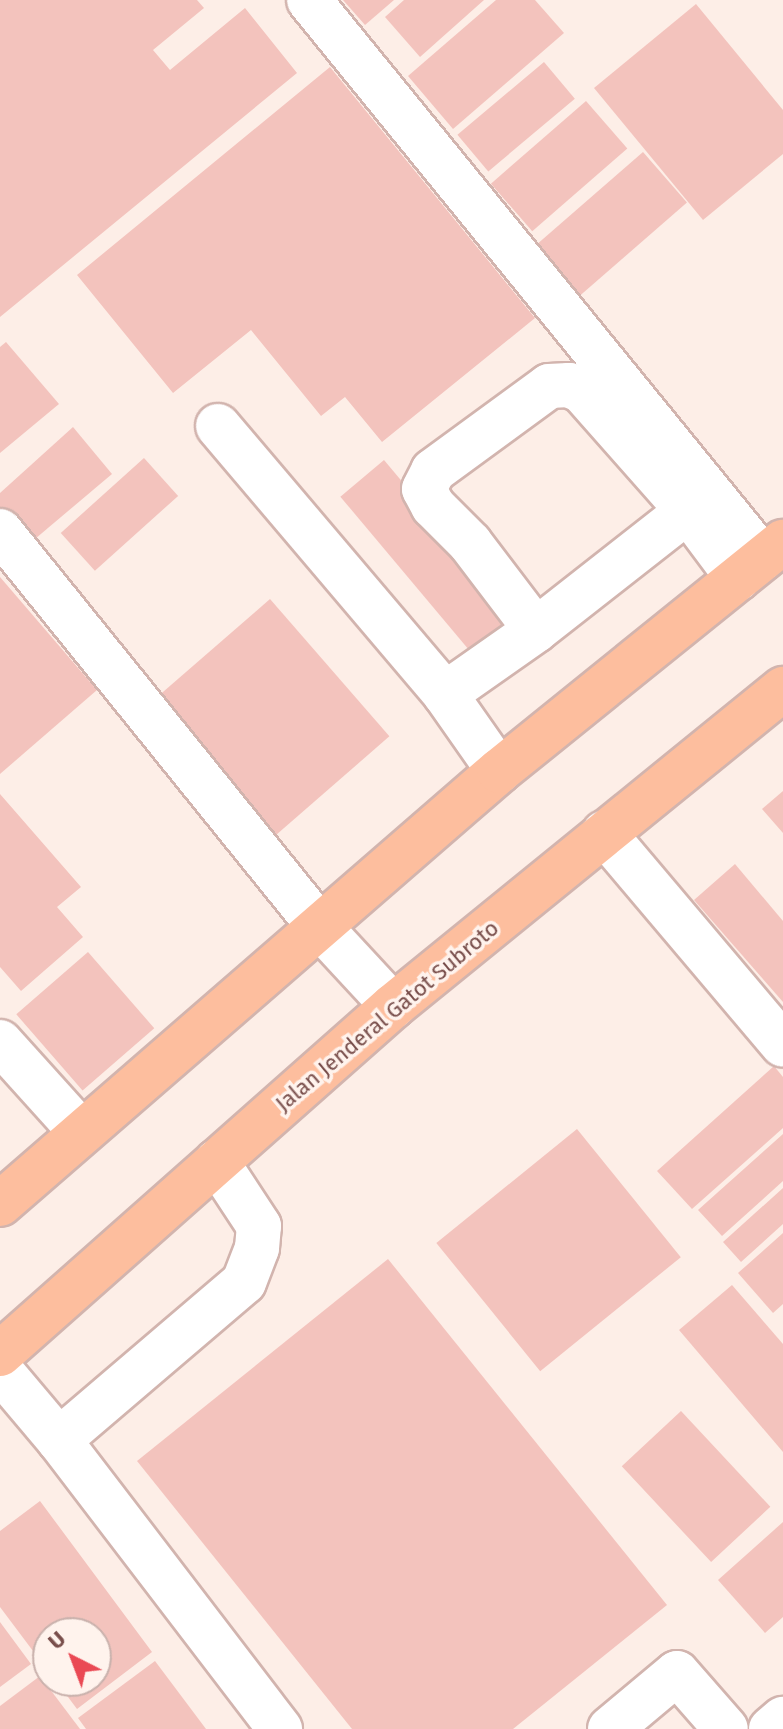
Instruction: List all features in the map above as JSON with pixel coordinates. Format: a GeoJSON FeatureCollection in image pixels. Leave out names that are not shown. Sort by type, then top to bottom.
{"type":"FeatureCollection","features":[{"type":"Feature","properties":{"kind":"main road"},"geometry":{"type":"LineString","coordinates":[[0,1204],[499,771],[761,559]]}},
{"type":"Feature","properties":{"kind":"main road","name":"Jalan Jenderal Gatot Subroto"},"geometry":{"type":"LineString","coordinates":[[0,1354],[393,1006],[783,689]]}},
{"type":"Feature","properties":{"kind":"street"},"geometry":{"type":"LineString","coordinates":[[309,0],[761,559]]}},
{"type":"Feature","properties":{"kind":"street"},"geometry":{"type":"LineString","coordinates":[[536,630],[470,543],[433,506],[424,489],[433,471],[549,386],[569,385],[582,391],[688,511],[761,559]]}},
{"type":"Feature","properties":{"kind":"street"},"geometry":{"type":"LineString","coordinates":[[218,426],[445,694],[499,771]]}},
{"type":"Feature","properties":{"kind":"street"},"geometry":{"type":"LineString","coordinates":[[445,694],[536,630],[688,511]]}},
{"type":"Feature","properties":{"kind":"street"},"geometry":{"type":"LineString","coordinates":[[0,531],[319,926],[393,1006]]}},
{"type":"Feature","properties":{"kind":"street"},"geometry":{"type":"LineString","coordinates":[[604,833],[783,1045]]}},
{"type":"Feature","properties":{"kind":"street"},"geometry":{"type":"LineString","coordinates":[[0,1042],[81,1132]]}},
{"type":"Feature","properties":{"kind":"street"},"geometry":{"type":"LineString","coordinates":[[59,1440],[244,1282],[257,1248],[259,1226],[217,1162]]}},
{"type":"Feature","properties":{"kind":"street"},"geometry":{"type":"LineString","coordinates":[[0,1370],[59,1440],[280,1729]]}},
{"type":"Feature","properties":{"kind":"street"},"geometry":{"type":"LineString","coordinates":[[610,1729],[677,1673],[726,1729]]}},
{"type":"Feature","properties":{"kind":"street"},"geometry":{"type":"LineString","coordinates":[[771,1729],[783,1719]]}},
{"type":"Feature","properties":{"kind":"building"},"geometry":{"type":"Polygon","coordinates":[[[0,0],[197,0],[204,8],[153,50],[170,70],[245,8],[297,73],[0,317],[0,0]]]}},
{"type":"Feature","properties":{"kind":"building"},"geometry":{"type":"Polygon","coordinates":[[[343,0],[394,0],[365,25],[343,0]]]}},
{"type":"Feature","properties":{"kind":"building"},"geometry":{"type":"Polygon","coordinates":[[[404,0],[484,0],[420,57],[385,17],[404,0]]]}},
{"type":"Feature","properties":{"kind":"building"},"geometry":{"type":"Polygon","coordinates":[[[496,0],[535,0],[564,33],[453,129],[408,76],[496,0]]]}},
{"type":"Feature","properties":{"kind":"building"},"geometry":{"type":"Polygon","coordinates":[[[696,4],[783,110],[783,154],[703,220],[594,88],[696,4]]]}},
{"type":"Feature","properties":{"kind":"building"},"geometry":{"type":"Polygon","coordinates":[[[544,62],[575,99],[488,171],[457,135],[544,62]]]}},
{"type":"Feature","properties":{"kind":"building"},"geometry":{"type":"Polygon","coordinates":[[[330,67],[535,318],[382,442],[345,397],[321,416],[251,330],[173,393],[77,275],[330,67]]]}},
{"type":"Feature","properties":{"kind":"building"},"geometry":{"type":"Polygon","coordinates":[[[586,101],[627,149],[532,231],[491,184],[586,101]]]}},
{"type":"Feature","properties":{"kind":"building"},"geometry":{"type":"Polygon","coordinates":[[[643,152],[687,203],[580,296],[536,245],[643,152]]]}},
{"type":"Feature","properties":{"kind":"building"},"geometry":{"type":"Polygon","coordinates":[[[6,342],[59,404],[0,453],[0,347],[6,342]]]}},
{"type":"Feature","properties":{"kind":"building"},"geometry":{"type":"Polygon","coordinates":[[[73,427],[112,474],[29,544],[0,510],[0,493],[73,427]]]}},
{"type":"Feature","properties":{"kind":"building"},"geometry":{"type":"Polygon","coordinates":[[[144,458],[178,496],[95,571],[61,533],[144,458]]]}},
{"type":"Feature","properties":{"kind":"building"},"geometry":{"type":"Polygon","coordinates":[[[384,460],[519,621],[475,658],[340,497],[384,460]]]}},
{"type":"Feature","properties":{"kind":"building"},"geometry":{"type":"Polygon","coordinates":[[[0,577],[97,690],[0,774],[0,577]]]}},
{"type":"Feature","properties":{"kind":"building"},"geometry":{"type":"Polygon","coordinates":[[[270,599],[389,736],[269,841],[150,703],[270,599]]]}},
{"type":"Feature","properties":{"kind":"building"},"geometry":{"type":"Polygon","coordinates":[[[783,791],[783,833],[762,809],[783,791]]]}},
{"type":"Feature","properties":{"kind":"building"},"geometry":{"type":"Polygon","coordinates":[[[0,794],[81,887],[57,907],[83,937],[21,991],[0,967],[0,794]]]}},
{"type":"Feature","properties":{"kind":"building"},"geometry":{"type":"Polygon","coordinates":[[[735,864],[783,921],[783,1002],[694,900],[735,864]]]}},
{"type":"Feature","properties":{"kind":"building"},"geometry":{"type":"Polygon","coordinates":[[[88,952],[154,1028],[83,1091],[16,1014],[88,952]]]}},
{"type":"Feature","properties":{"kind":"building"},"geometry":{"type":"Polygon","coordinates":[[[774,1066],[783,1077],[783,1128],[692,1209],[657,1171],[774,1066]]]}},
{"type":"Feature","properties":{"kind":"building"},"geometry":{"type":"Polygon","coordinates":[[[577,1129],[681,1257],[540,1371],[436,1243],[577,1129]]]}},
{"type":"Feature","properties":{"kind":"building"},"geometry":{"type":"Polygon","coordinates":[[[783,1134],[783,1181],[722,1236],[698,1210],[783,1134]]]}},
{"type":"Feature","properties":{"kind":"building"},"geometry":{"type":"Polygon","coordinates":[[[783,1188],[783,1224],[741,1262],[723,1242],[783,1188]]]}},
{"type":"Feature","properties":{"kind":"building"},"geometry":{"type":"Polygon","coordinates":[[[783,1233],[783,1304],[773,1313],[738,1273],[783,1233]]]}},
{"type":"Feature","properties":{"kind":"building"},"geometry":{"type":"Polygon","coordinates":[[[388,1259],[667,1605],[513,1729],[352,1729],[137,1461],[388,1259]]]}},
{"type":"Feature","properties":{"kind":"building"},"geometry":{"type":"Polygon","coordinates":[[[732,1285],[783,1344],[783,1452],[679,1330],[732,1285]]]}},
{"type":"Feature","properties":{"kind":"building"},"geometry":{"type":"Polygon","coordinates":[[[681,1411],[770,1507],[711,1562],[622,1466],[681,1411]]]}},
{"type":"Feature","properties":{"kind":"building"},"geometry":{"type":"Polygon","coordinates":[[[40,1501],[152,1652],[112,1682],[112,1617],[32,1617],[32,1650],[0,1607],[0,1531],[40,1501]]]}},
{"type":"Feature","properties":{"kind":"building"},"geometry":{"type":"Polygon","coordinates":[[[783,1522],[783,1617],[765,1633],[718,1580],[783,1522]]]}},
{"type":"Feature","properties":{"kind":"building"},"geometry":{"type":"Polygon","coordinates":[[[0,1622],[31,1664],[0,1687],[0,1622]]]}},
{"type":"Feature","properties":{"kind":"building"},"geometry":{"type":"Polygon","coordinates":[[[155,1661],[206,1729],[86,1729],[78,1718],[106,1697],[112,1697],[112,1693],[155,1661]]]}},
{"type":"Feature","properties":{"kind":"building"},"geometry":{"type":"Polygon","coordinates":[[[32,1682],[32,1697],[56,1697],[80,1729],[0,1729],[0,1706],[32,1682]]]}},
{"type":"Feature","properties":{"kind":"building"},"geometry":{"type":"Polygon","coordinates":[[[68,1697],[93,1697],[77,1709],[68,1697]]]}}]}
